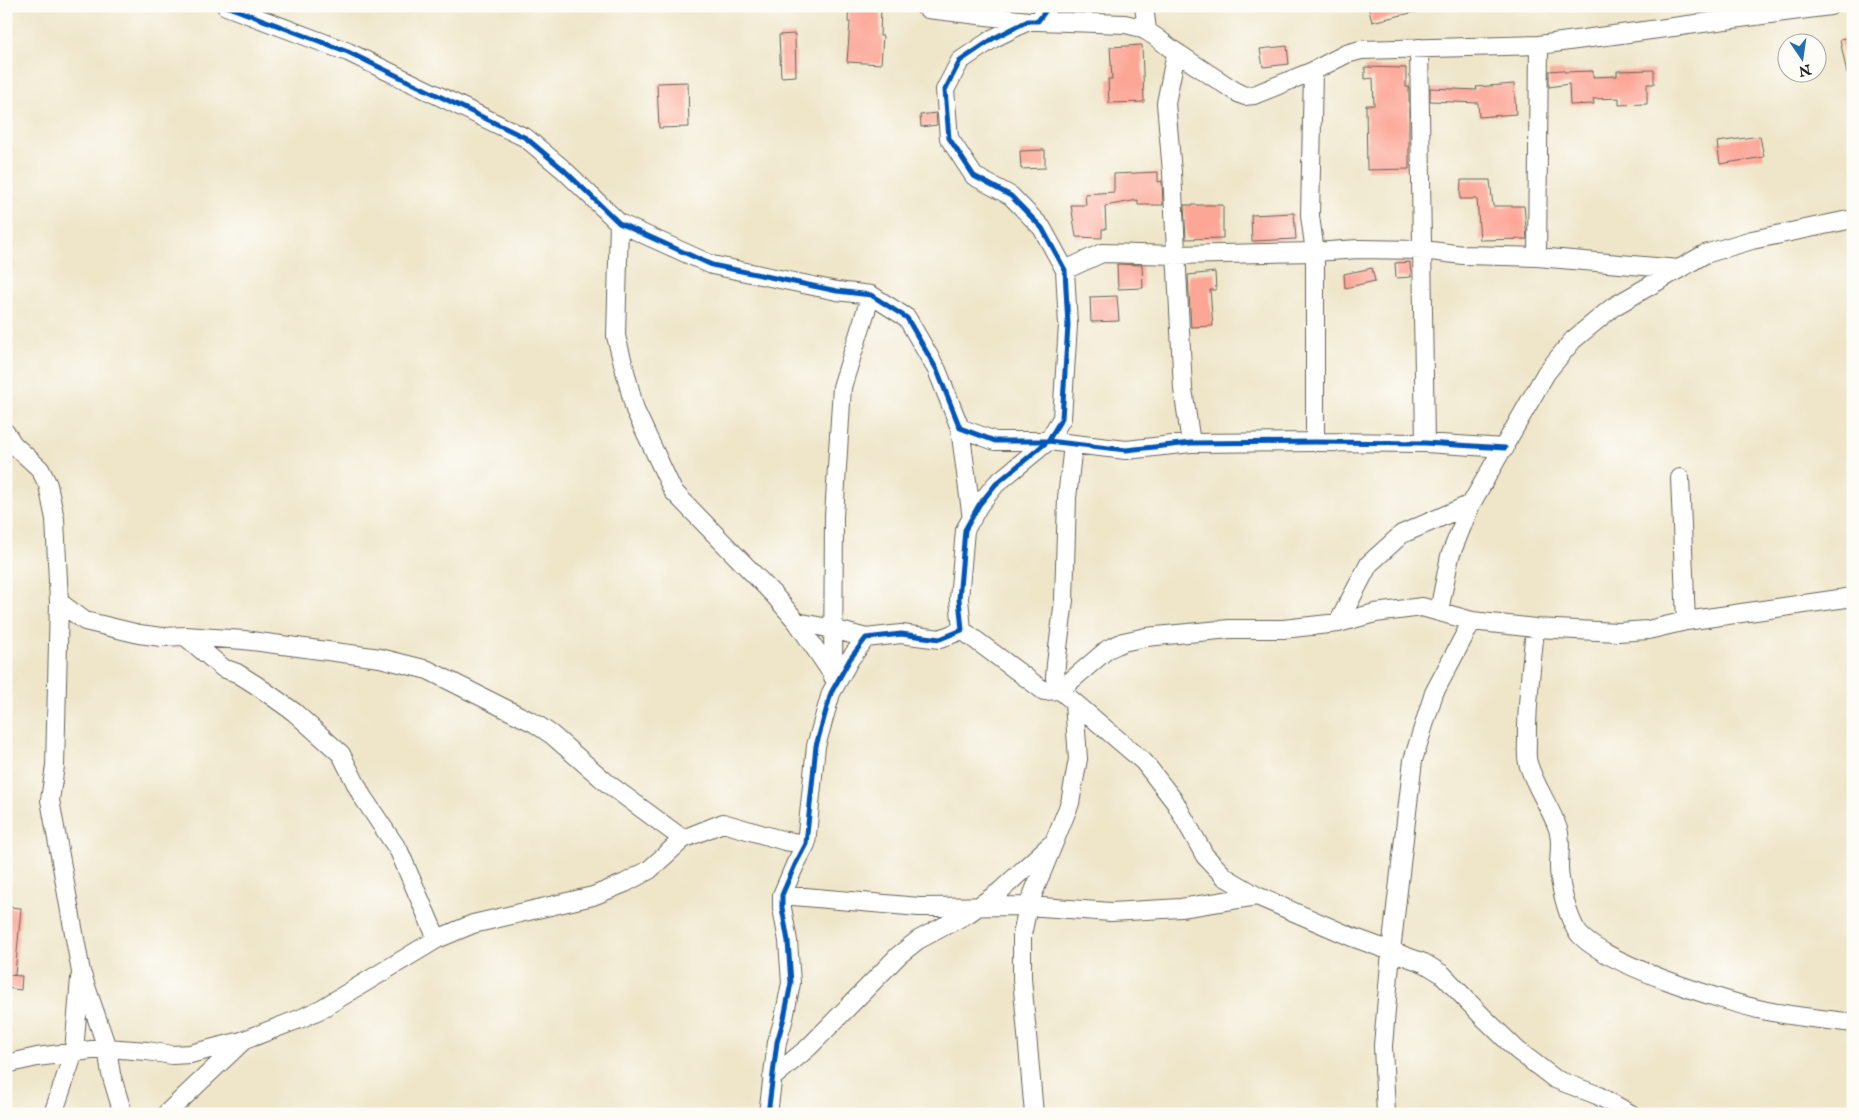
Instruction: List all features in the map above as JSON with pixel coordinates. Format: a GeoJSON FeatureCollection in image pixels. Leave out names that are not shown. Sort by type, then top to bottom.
{"type":"FeatureCollection","features":[{"type":"Feature","properties":{"kind":"street"},"geometry":{"type":"LineString","coordinates":[[226,6],[348,52],[526,138],[564,170],[618,223],[712,265],[837,291],[871,295],[907,318],[937,370],[960,428],[972,519]]}},
{"type":"Feature","properties":{"kind":"street"},"geometry":{"type":"LineString","coordinates":[[924,6],[928,9],[1033,22],[1125,24],[1147,30],[1176,53],[1245,96],[1313,71],[1346,54],[1361,50],[1538,45],[1830,6]]}},
{"type":"Feature","properties":{"kind":"street"},"geometry":{"type":"LineString","coordinates":[[1049,6],[1033,22],[994,38],[960,61],[945,90],[948,138],[974,176],[1011,196],[1042,228],[1065,270],[1068,325],[1062,418],[1048,441],[996,484],[979,505],[965,530],[959,599],[962,630],[1044,691],[1060,690],[1108,649],[1123,642],[1146,637],[1230,629],[1282,629],[1338,623],[1375,613],[1422,607],[1472,621],[1535,628],[1618,632],[1648,630],[1686,621],[1853,597]]}},
{"type":"Feature","properties":{"kind":"street"},"geometry":{"type":"LineString","coordinates":[[1144,6],[1147,30]]}},
{"type":"Feature","properties":{"kind":"street"},"geometry":{"type":"LineString","coordinates":[[1537,257],[1538,45]]}},
{"type":"Feature","properties":{"kind":"street"},"geometry":{"type":"LineString","coordinates":[[1419,48],[1425,443]]}},
{"type":"Feature","properties":{"kind":"street"},"geometry":{"type":"LineString","coordinates":[[1176,53],[1166,104],[1183,389],[1191,443]]}},
{"type":"Feature","properties":{"kind":"street"},"geometry":{"type":"LineString","coordinates":[[1313,71],[1310,216],[1315,252],[1315,442]]}},
{"type":"Feature","properties":{"kind":"street"},"geometry":{"type":"LineString","coordinates":[[1439,611],[1450,556],[1471,504],[1505,448],[1546,373],[1573,340],[1613,307],[1705,254],[1752,240],[1853,219]]}},
{"type":"Feature","properties":{"kind":"street"},"geometry":{"type":"LineString","coordinates":[[618,223],[616,336],[635,410],[673,491],[774,595],[797,622],[833,675]]}},
{"type":"Feature","properties":{"kind":"street"},"geometry":{"type":"LineString","coordinates":[[1065,270],[1102,253],[1176,255],[1315,252],[1358,249],[1423,250],[1463,255],[1537,257],[1679,269]]}},
{"type":"Feature","properties":{"kind":"street"},"geometry":{"type":"LineString","coordinates":[[768,1114],[777,1042],[791,983],[782,895],[806,844],[816,746],[831,694],[833,675],[834,516],[842,386],[871,295]]}},
{"type":"Feature","properties":{"kind":"street"},"geometry":{"type":"LineString","coordinates":[[960,428],[994,442],[1048,441],[1126,450],[1191,443],[1315,442],[1425,443],[1505,448]]}},
{"type":"Feature","properties":{"kind":"street"},"geometry":{"type":"LineString","coordinates":[[6,433],[13,444],[40,470],[48,485],[55,519],[60,602],[55,766],[50,800],[81,972],[107,1048],[111,1074],[123,1114]]}},
{"type":"Feature","properties":{"kind":"street"},"geometry":{"type":"LineString","coordinates":[[1073,445],[1067,498],[1064,600],[1055,678],[1060,690],[1144,762],[1175,802],[1205,856],[1225,877],[1257,896],[1352,938],[1424,963],[1442,974],[1517,1050],[1556,1079],[1597,1096],[1631,1114]]}},
{"type":"Feature","properties":{"kind":"street"},"geometry":{"type":"LineString","coordinates":[[1680,478],[1686,621]]}},
{"type":"Feature","properties":{"kind":"street"},"geometry":{"type":"LineString","coordinates":[[1338,623],[1368,564],[1402,534],[1471,504]]}},
{"type":"Feature","properties":{"kind":"street"},"geometry":{"type":"LineString","coordinates":[[60,602],[85,620],[98,625],[162,637],[185,636],[244,640],[380,658],[428,670],[536,724],[552,735],[607,783],[683,839]]}},
{"type":"Feature","properties":{"kind":"street"},"geometry":{"type":"LineString","coordinates":[[1386,1114],[1383,1046],[1391,951],[1413,760],[1434,693],[1472,621]]}},
{"type":"Feature","properties":{"kind":"street"},"geometry":{"type":"LineString","coordinates":[[797,622],[833,628],[866,638],[900,634],[940,639],[962,630]]}},
{"type":"Feature","properties":{"kind":"street"},"geometry":{"type":"LineString","coordinates":[[1535,628],[1527,724],[1528,761],[1535,784],[1559,830],[1561,885],[1575,929],[1591,944],[1635,969],[1684,986],[1766,1011],[1853,1023]]}},
{"type":"Feature","properties":{"kind":"street"},"geometry":{"type":"LineString","coordinates":[[185,636],[223,668],[237,673],[294,712],[341,754],[362,796],[399,851],[437,939]]}},
{"type":"Feature","properties":{"kind":"street"},"geometry":{"type":"LineString","coordinates":[[831,694],[850,659],[866,638]]}},
{"type":"Feature","properties":{"kind":"street"},"geometry":{"type":"LineString","coordinates":[[1034,1114],[1020,955],[1028,906],[1070,803],[1078,759],[1074,703]]}},
{"type":"Feature","properties":{"kind":"street"},"geometry":{"type":"LineString","coordinates":[[6,1064],[37,1057],[107,1048],[180,1055],[242,1041],[321,1009],[376,974],[437,939],[473,924],[593,896],[625,883],[649,870],[683,839],[723,823],[786,841],[806,844]]}},
{"type":"Feature","properties":{"kind":"street"},"geometry":{"type":"LineString","coordinates":[[772,1078],[809,1047],[899,955],[918,940],[977,908],[999,892],[1053,843]]}},
{"type":"Feature","properties":{"kind":"street"},"geometry":{"type":"LineString","coordinates":[[782,895],[911,907],[977,908],[1028,906],[1111,912],[1141,912],[1181,908],[1257,896]]}},
{"type":"Feature","properties":{"kind":"street"},"geometry":{"type":"LineString","coordinates":[[53,1114],[74,1052],[81,972]]}},
{"type":"Feature","properties":{"kind":"street"},"geometry":{"type":"LineString","coordinates":[[166,1114],[242,1041]]}},
{"type":"Feature","properties":{"kind":"building"},"geometry":{"type":"Polygon","coordinates":[[[849,6],[881,6],[880,36],[883,36],[881,64],[847,62],[850,22],[848,22],[849,6]]]}},
{"type":"Feature","properties":{"kind":"building"},"geometry":{"type":"Polygon","coordinates":[[[1368,6],[1419,6],[1419,11],[1372,22],[1368,6]]]}},
{"type":"Feature","properties":{"kind":"building"},"geometry":{"type":"Polygon","coordinates":[[[795,34],[796,76],[781,77],[779,35],[795,34]]]}},
{"type":"Feature","properties":{"kind":"building"},"geometry":{"type":"Polygon","coordinates":[[[1853,37],[1853,73],[1847,74],[1840,39],[1853,37]]]}},
{"type":"Feature","properties":{"kind":"building"},"geometry":{"type":"Polygon","coordinates":[[[1142,45],[1144,102],[1109,103],[1108,79],[1112,79],[1110,47],[1142,45]]]}},
{"type":"Feature","properties":{"kind":"building"},"geometry":{"type":"Polygon","coordinates":[[[1287,46],[1289,64],[1263,67],[1260,49],[1287,46]]]}},
{"type":"Feature","properties":{"kind":"building"},"geometry":{"type":"Polygon","coordinates":[[[1365,67],[1406,68],[1406,87],[1409,87],[1409,169],[1367,170],[1366,105],[1374,105],[1373,78],[1365,79],[1365,67]]]}},
{"type":"Feature","properties":{"kind":"building"},"geometry":{"type":"Polygon","coordinates":[[[1563,70],[1564,72],[1593,71],[1593,77],[1617,76],[1617,71],[1654,70],[1654,84],[1647,84],[1647,104],[1619,105],[1619,98],[1593,99],[1594,104],[1570,105],[1569,84],[1549,87],[1549,71],[1563,70]]]}},
{"type":"Feature","properties":{"kind":"building"},"geometry":{"type":"Polygon","coordinates":[[[688,82],[689,127],[659,128],[657,83],[688,82]]]}},
{"type":"Feature","properties":{"kind":"building"},"geometry":{"type":"Polygon","coordinates":[[[1514,84],[1516,114],[1479,117],[1478,103],[1430,101],[1430,88],[1477,90],[1476,87],[1514,84]]]}},
{"type":"Feature","properties":{"kind":"building"},"geometry":{"type":"Polygon","coordinates":[[[936,113],[937,125],[921,127],[920,115],[936,113]]]}},
{"type":"Feature","properties":{"kind":"building"},"geometry":{"type":"Polygon","coordinates":[[[1760,136],[1764,157],[1720,164],[1717,142],[1760,136]]]}},
{"type":"Feature","properties":{"kind":"building"},"geometry":{"type":"Polygon","coordinates":[[[1045,150],[1045,168],[1021,169],[1020,151],[1045,150]]]}},
{"type":"Feature","properties":{"kind":"building"},"geometry":{"type":"Polygon","coordinates":[[[1158,172],[1158,182],[1162,181],[1163,205],[1138,205],[1138,200],[1105,206],[1106,229],[1102,229],[1102,238],[1076,237],[1071,205],[1086,205],[1085,194],[1114,192],[1114,174],[1158,172]]]}},
{"type":"Feature","properties":{"kind":"building"},"geometry":{"type":"Polygon","coordinates":[[[1461,180],[1490,180],[1493,206],[1524,206],[1527,239],[1480,240],[1477,199],[1460,199],[1461,180]]]}},
{"type":"Feature","properties":{"kind":"building"},"geometry":{"type":"Polygon","coordinates":[[[1184,205],[1223,205],[1223,238],[1186,239],[1184,205]]]}},
{"type":"Feature","properties":{"kind":"building"},"geometry":{"type":"Polygon","coordinates":[[[1294,213],[1296,239],[1252,241],[1251,215],[1294,213]]]}},
{"type":"Feature","properties":{"kind":"building"},"geometry":{"type":"Polygon","coordinates":[[[1410,262],[1411,277],[1396,278],[1395,263],[1410,262]]]}},
{"type":"Feature","properties":{"kind":"building"},"geometry":{"type":"Polygon","coordinates":[[[1117,264],[1142,265],[1143,288],[1118,289],[1117,264]]]}},
{"type":"Feature","properties":{"kind":"building"},"geometry":{"type":"Polygon","coordinates":[[[1372,268],[1375,281],[1345,288],[1344,274],[1372,268]]]}},
{"type":"Feature","properties":{"kind":"building"},"geometry":{"type":"Polygon","coordinates":[[[1215,272],[1216,290],[1210,290],[1213,326],[1191,327],[1188,275],[1215,272]]]}},
{"type":"Feature","properties":{"kind":"building"},"geometry":{"type":"Polygon","coordinates":[[[1117,296],[1119,321],[1091,322],[1090,297],[1117,296]]]}},
{"type":"Feature","properties":{"kind":"building"},"geometry":{"type":"Polygon","coordinates":[[[6,907],[21,908],[15,975],[6,975],[6,907]]]}},
{"type":"Feature","properties":{"kind":"building"},"geometry":{"type":"Polygon","coordinates":[[[6,975],[22,976],[21,990],[6,988],[6,975]]]}},
{"type":"Feature","properties":{"kind":"cycle path"},"geometry":{"type":"LineString","coordinates":[[226,6],[348,52],[526,138],[564,170],[619,223],[712,265],[837,291],[871,295],[907,318],[937,370],[960,428],[995,441],[1048,441],[1126,450],[1191,443],[1315,442],[1425,443],[1505,448]]}},
{"type":"Feature","properties":{"kind":"cycle path"},"geometry":{"type":"LineString","coordinates":[[768,1114],[777,1042],[791,983],[782,895],[806,844],[816,746],[831,693],[850,659],[866,638],[901,634],[940,639],[962,630],[959,599],[965,530],[979,505],[996,484],[1048,441],[1062,418],[1068,325],[1065,270],[1042,228],[1011,196],[974,176],[949,138],[945,90],[960,61],[994,38],[1028,21],[1038,21],[1049,6]]}}]}
